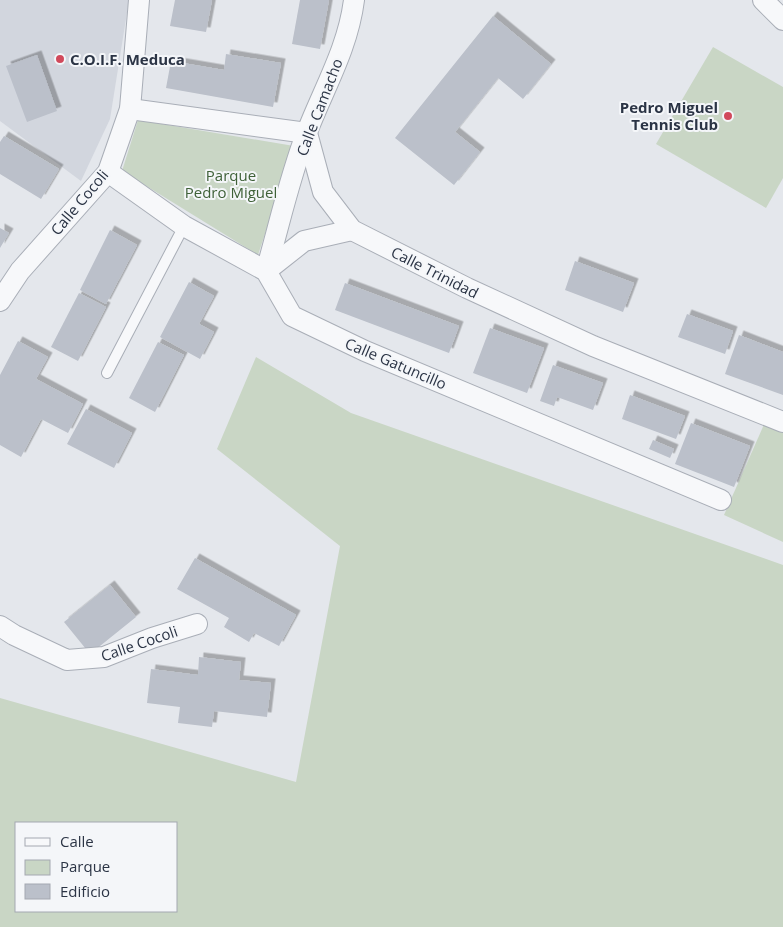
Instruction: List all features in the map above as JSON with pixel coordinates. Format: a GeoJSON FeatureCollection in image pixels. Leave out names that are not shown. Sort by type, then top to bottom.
{"type":"FeatureCollection","features":[{"type":"Feature","properties":{"kind":"street","name":"Calle Cocoli"},"geometry":{"type":"LineString","coordinates":[[0,301],[20,271],[108,172],[130,109],[139,0]]}},
{"type":"Feature","properties":{"kind":"street","name":"Calle Camacho"},"geometry":{"type":"LineString","coordinates":[[266,271],[306,133],[330,82],[352,19],[354,0]]}},
{"type":"Feature","properties":{"kind":"street"},"geometry":{"type":"LineString","coordinates":[[763,0],[783,20]]}},
{"type":"Feature","properties":{"kind":"street"},"geometry":{"type":"LineString","coordinates":[[130,109],[306,133]]}},
{"type":"Feature","properties":{"kind":"street","name":"Calle Trinidad"},"geometry":{"type":"LineString","coordinates":[[306,133],[323,192],[352,230],[466,288],[594,346],[783,422]]}},
{"type":"Feature","properties":{"kind":"street"},"geometry":{"type":"LineString","coordinates":[[108,172],[184,226],[266,271],[304,241],[352,230]]}},
{"type":"Feature","properties":{"kind":"street","name":"Calle Gatuncillo"},"geometry":{"type":"LineString","coordinates":[[266,271],[292,316],[365,351],[721,500]]}},
{"type":"Feature","properties":{"kind":"street","name":"Calle Cocoli"},"geometry":{"type":"LineString","coordinates":[[0,626],[14,635],[67,660],[104,657],[152,638],[197,624]]}},
{"type":"Feature","properties":{"kind":"lane"},"geometry":{"type":"LineString","coordinates":[[107,373],[184,226]]}},
{"type":"Feature","properties":{"kind":"shaded area","name":"C.O.I.F. Meduca"},"geometry":{"type":"Polygon","coordinates":[[[0,0],[129,0],[110,119],[81,181],[0,121],[0,0]]]}},
{"type":"Feature","properties":{"kind":"green space","name":"Pedro Miguel Tennis Club"},"geometry":{"type":"Polygon","coordinates":[[[713,47],[783,87],[783,178],[766,208],[656,144],[713,47]]]}},
{"type":"Feature","properties":{"kind":"green space","name":"Parque Pedro Miguel"},"geometry":{"type":"Polygon","coordinates":[[[138,120],[294,146],[258,255],[122,171],[138,120]]]}},
{"type":"Feature","properties":{"kind":"green space"},"geometry":{"type":"Polygon","coordinates":[[[256,357],[351,413],[783,565],[783,927],[0,927],[0,698],[296,782],[340,546],[217,449],[256,357]]]}},
{"type":"Feature","properties":{"kind":"green space"},"geometry":{"type":"Polygon","coordinates":[[[766,420],[783,428],[783,542],[724,515],[766,420]]]}},
{"type":"Feature","properties":{"kind":"building"},"geometry":{"type":"Polygon","coordinates":[[[175,0],[212,0],[206,32],[170,26],[175,0]]]}},
{"type":"Feature","properties":{"kind":"building"},"geometry":{"type":"Polygon","coordinates":[[[300,0],[329,0],[320,49],[292,44],[300,0]]]}},
{"type":"Feature","properties":{"kind":"building"},"geometry":{"type":"Polygon","coordinates":[[[493,16],[551,64],[523,99],[498,78],[455,132],[480,152],[454,185],[395,138],[493,16]]]}},
{"type":"Feature","properties":{"kind":"building"},"geometry":{"type":"Polygon","coordinates":[[[226,54],[281,63],[273,107],[166,88],[171,61],[224,70],[226,54]]]}},
{"type":"Feature","properties":{"kind":"building"},"geometry":{"type":"Polygon","coordinates":[[[37,55],[57,111],[27,122],[6,66],[37,55]]]}},
{"type":"Feature","properties":{"kind":"building"},"geometry":{"type":"Polygon","coordinates":[[[4,136],[59,169],[41,199],[0,174],[0,142],[4,136]]]}},
{"type":"Feature","properties":{"kind":"building"},"geometry":{"type":"Polygon","coordinates":[[[0,228],[9,233],[0,248],[0,228]]]}},
{"type":"Feature","properties":{"kind":"building"},"geometry":{"type":"Polygon","coordinates":[[[110,230],[137,245],[106,304],[80,290],[110,230]]]}},
{"type":"Feature","properties":{"kind":"building"},"geometry":{"type":"Polygon","coordinates":[[[575,261],[634,283],[623,312],[565,290],[575,261]]]}},
{"type":"Feature","properties":{"kind":"building"},"geometry":{"type":"Polygon","coordinates":[[[189,282],[214,296],[199,324],[214,332],[200,359],[160,337],[189,282]]]}},
{"type":"Feature","properties":{"kind":"building"},"geometry":{"type":"Polygon","coordinates":[[[345,283],[459,326],[449,353],[335,310],[345,283]]]}},
{"type":"Feature","properties":{"kind":"building"},"geometry":{"type":"Polygon","coordinates":[[[79,293],[106,307],[78,361],[51,347],[79,293]]]}},
{"type":"Feature","properties":{"kind":"building"},"geometry":{"type":"Polygon","coordinates":[[[687,314],[733,331],[725,354],[678,337],[687,314]]]}},
{"type":"Feature","properties":{"kind":"building"},"geometry":{"type":"Polygon","coordinates":[[[490,328],[544,348],[527,393],[473,373],[490,328]]]}},
{"type":"Feature","properties":{"kind":"building"},"geometry":{"type":"Polygon","coordinates":[[[739,335],[783,352],[783,395],[725,374],[739,335]]]}},
{"type":"Feature","properties":{"kind":"building"},"geometry":{"type":"Polygon","coordinates":[[[18,341],[48,357],[36,379],[83,404],[68,433],[41,419],[21,457],[0,445],[0,375],[18,341]]]}},
{"type":"Feature","properties":{"kind":"building"},"geometry":{"type":"Polygon","coordinates":[[[158,342],[184,355],[155,412],[129,398],[158,342]]]}},
{"type":"Feature","properties":{"kind":"building"},"geometry":{"type":"Polygon","coordinates":[[[553,365],[603,383],[593,410],[557,397],[554,406],[540,401],[553,365]]]}},
{"type":"Feature","properties":{"kind":"building"},"geometry":{"type":"Polygon","coordinates":[[[630,395],[685,416],[676,439],[622,419],[630,395]]]}},
{"type":"Feature","properties":{"kind":"building"},"geometry":{"type":"Polygon","coordinates":[[[86,409],[132,433],[114,468],[67,444],[86,409]]]}},
{"type":"Feature","properties":{"kind":"building"},"geometry":{"type":"Polygon","coordinates":[[[691,423],[750,446],[734,487],[675,464],[691,423]]]}},
{"type":"Feature","properties":{"kind":"building"},"geometry":{"type":"Polygon","coordinates":[[[653,440],[674,449],[670,458],[649,449],[653,440]]]}},
{"type":"Feature","properties":{"kind":"building"},"geometry":{"type":"Polygon","coordinates":[[[195,558],[296,615],[279,646],[254,633],[249,642],[224,627],[229,618],[177,589],[195,558]]]}},
{"type":"Feature","properties":{"kind":"building"},"geometry":{"type":"Polygon","coordinates":[[[110,585],[136,617],[90,654],[64,622],[110,585]]]}},
{"type":"Feature","properties":{"kind":"building"},"geometry":{"type":"Polygon","coordinates":[[[199,657],[241,662],[239,680],[271,683],[267,717],[214,711],[212,727],[178,723],[180,707],[147,703],[151,669],[198,675],[199,657]]]}},
{"type":"Feature","properties":{"kind":"place","name":"C.O.I.F. Meduca"},"geometry":{"type":"Point","coordinates":[60,59]}},
{"type":"Feature","properties":{"kind":"place","name":"Pedro Miguel Tennis Club"},"geometry":{"type":"Point","coordinates":[728,116]}}]}
